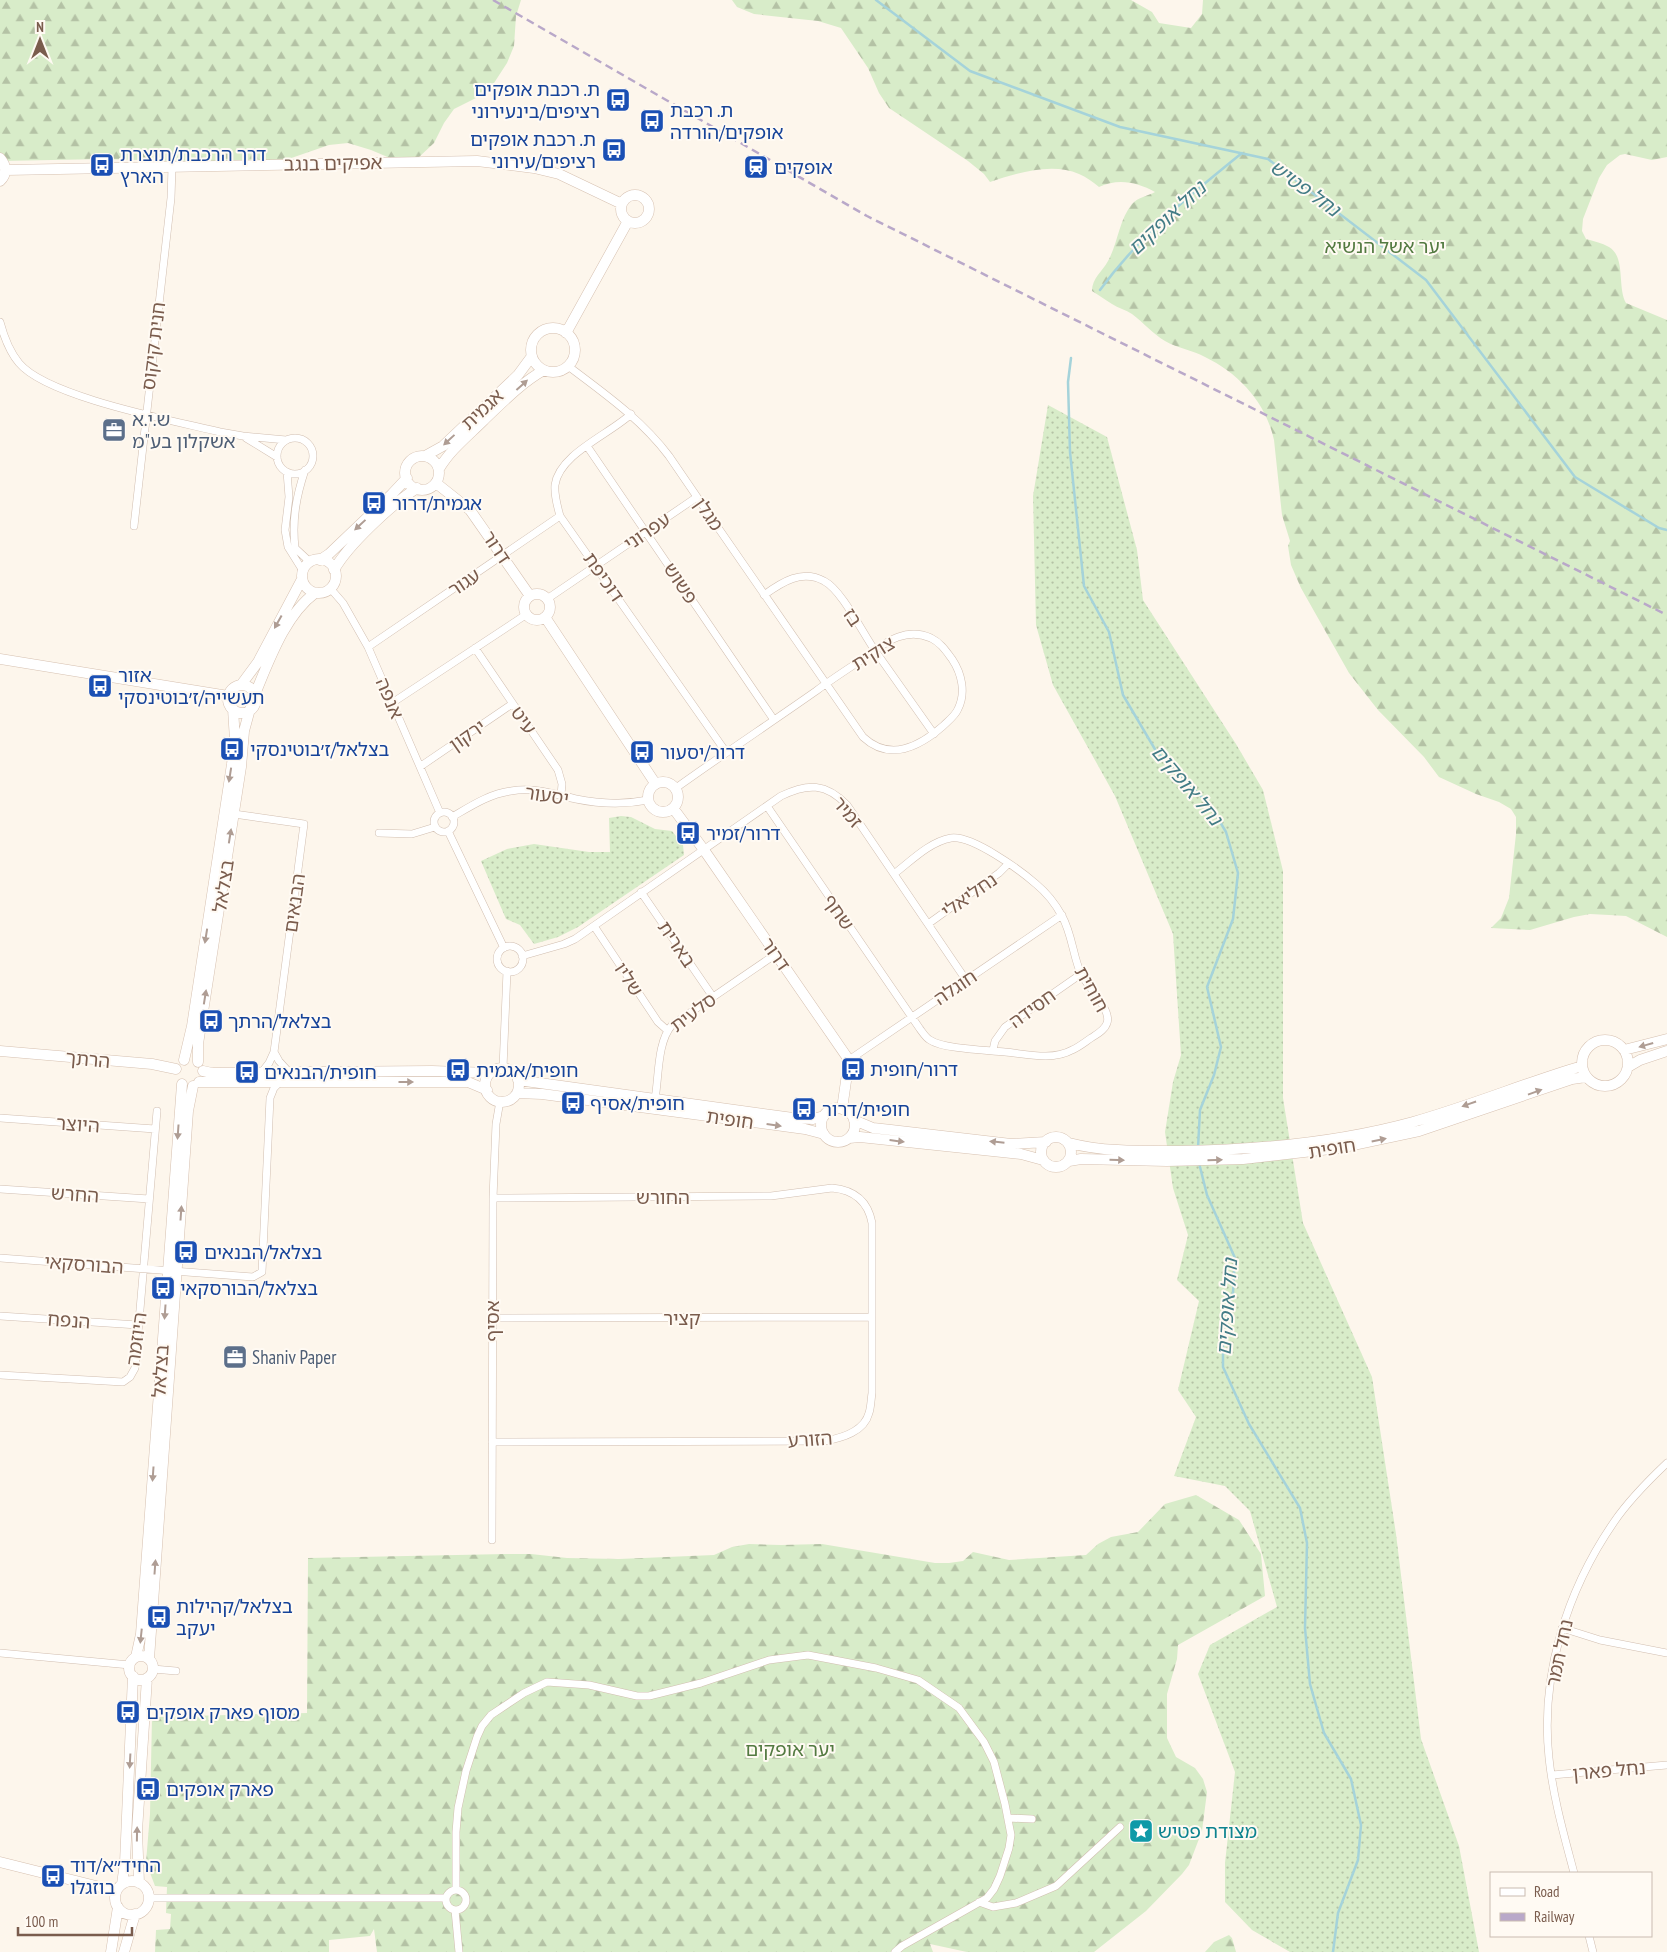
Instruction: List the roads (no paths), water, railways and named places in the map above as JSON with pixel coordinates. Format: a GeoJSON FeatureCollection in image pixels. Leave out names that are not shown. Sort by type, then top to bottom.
{"type":"FeatureCollection","features":[{"type":"Feature","properties":{"kind":"street"},"geometry":{"type":"LineString","coordinates":[[0,158],[6,170],[0,182]]}},
{"type":"Feature","properties":{"kind":"street","name":"אפיקים בנגב"},"geometry":{"type":"LineString","coordinates":[[6,170],[477,161],[516,165],[559,174],[622,204]]}},
{"type":"Feature","properties":{"kind":"street","name":"חנית קיקוס"},"geometry":{"type":"LineString","coordinates":[[134,526],[145,414],[171,198],[172,167]]}},
{"type":"Feature","properties":{"kind":"street"},"geometry":{"type":"LineString","coordinates":[[629,197],[643,198],[648,203],[649,213],[642,222],[632,223],[628,221],[622,214],[622,204],[629,197]]}},
{"type":"Feature","properties":{"kind":"street"},"geometry":{"type":"LineString","coordinates":[[566,333],[628,221]]}},
{"type":"Feature","properties":{"kind":"street"},"geometry":{"type":"LineString","coordinates":[[0,322],[6,343],[20,365],[41,379],[68,393],[145,414],[243,436],[286,440]]}},
{"type":"Feature","properties":{"kind":"street"},"geometry":{"type":"LineString","coordinates":[[553,329],[566,333],[574,342],[575,349],[572,361],[568,366],[557,372],[544,370],[532,356],[533,344],[540,334],[553,329]]}},
{"type":"Feature","properties":{"kind":"street","name":"אגמית"},"geometry":{"type":"LineString","coordinates":[[425,456],[443,446],[518,375],[532,356]]}},
{"type":"Feature","properties":{"kind":"street","name":"מגלן"},"geometry":{"type":"LineString","coordinates":[[568,366],[631,414],[656,439],[826,683]]}},
{"type":"Feature","properties":{"kind":"street","name":"אגמית"},"geometry":{"type":"LineString","coordinates":[[439,469],[450,452],[503,402],[530,378],[544,370]]}},
{"type":"Feature","properties":{"kind":"street","name":"דוכיפת"},"geometry":{"type":"LineString","coordinates":[[631,414],[620,424],[570,459],[558,474],[555,484],[555,497],[560,516],[726,752]]}},
{"type":"Feature","properties":{"kind":"street"},"geometry":{"type":"LineString","coordinates":[[243,436],[276,457]]}},
{"type":"Feature","properties":{"kind":"street"},"geometry":{"type":"LineString","coordinates":[[294,437],[300,438],[309,445],[313,455],[312,461],[305,470],[297,495],[293,531],[295,548],[315,561],[329,563],[334,570],[335,580],[330,588],[323,592],[315,592],[308,589],[288,547],[285,530],[290,496],[287,472],[278,463],[276,457],[280,446],[286,440],[294,437]]}},
{"type":"Feature","properties":{"kind":"street","name":"פשוש"},"geometry":{"type":"LineString","coordinates":[[587,446],[647,531],[774,720]]}},
{"type":"Feature","properties":{"kind":"street"},"geometry":{"type":"LineString","coordinates":[[420,456],[425,456],[435,462],[439,469],[436,483],[427,489],[417,488],[406,478],[406,469],[411,461],[420,456]]}},
{"type":"Feature","properties":{"kind":"street"},"geometry":{"type":"LineString","coordinates":[[287,472],[300,473],[305,470]]}},
{"type":"Feature","properties":{"kind":"street"},"geometry":{"type":"LineString","coordinates":[[241,685],[258,662],[302,575],[315,561],[329,554],[392,494],[406,478]]}},
{"type":"Feature","properties":{"kind":"street","name":"דרור"},"geometry":{"type":"LineString","coordinates":[[436,483],[470,510],[530,596]]}},
{"type":"Feature","properties":{"kind":"street"},"geometry":{"type":"LineString","coordinates":[[334,570],[347,551],[398,502],[417,488]]}},
{"type":"Feature","properties":{"kind":"street","name":"עפרוני"},"geometry":{"type":"LineString","coordinates":[[547,599],[697,497]]}},
{"type":"Feature","properties":{"kind":"street","name":"עגור"},"geometry":{"type":"LineString","coordinates":[[368,647],[560,516]]}},
{"type":"Feature","properties":{"kind":"street","name":"בז"},"geometry":{"type":"LineString","coordinates":[[764,594],[788,579],[798,576],[809,576],[825,581],[839,594],[875,651],[934,734]]}},
{"type":"Feature","properties":{"kind":"street","name":"אנפה"},"geometry":{"type":"LineString","coordinates":[[330,588],[343,603],[368,647],[440,813]]}},
{"type":"Feature","properties":{"kind":"street"},"geometry":{"type":"LineString","coordinates":[[255,694],[248,686],[241,685],[233,688],[228,696],[228,703],[233,709],[240,712],[250,709],[255,702],[255,694],[270,658],[291,620],[300,606],[315,592]]}},
{"type":"Feature","properties":{"kind":"street"},"geometry":{"type":"LineString","coordinates":[[541,594],[547,599],[550,607],[545,617],[535,619],[527,614],[524,606],[530,596],[541,594]]}},
{"type":"Feature","properties":{"kind":"street"},"geometry":{"type":"LineString","coordinates":[[392,703],[527,614]]}},
{"type":"Feature","properties":{"kind":"street"},"geometry":{"type":"LineString","coordinates":[[545,617],[655,783]]}},
{"type":"Feature","properties":{"kind":"street","name":"צוקית"},"geometry":{"type":"LineString","coordinates":[[913,634],[921,635],[942,645],[957,667],[962,686],[958,709],[952,718],[934,734],[908,748],[898,750],[879,748],[863,737],[826,683],[897,637],[913,634]]}},
{"type":"Feature","properties":{"kind":"street","name":"עיט"},"geometry":{"type":"LineString","coordinates":[[475,648],[558,770],[562,784],[561,796]]}},
{"type":"Feature","properties":{"kind":"street"},"geometry":{"type":"LineString","coordinates":[[0,659],[228,696]]}},
{"type":"Feature","properties":{"kind":"street"},"geometry":{"type":"LineString","coordinates":[[676,788],[826,683]]}},
{"type":"Feature","properties":{"kind":"street","name":"ירקון"},"geometry":{"type":"LineString","coordinates":[[420,766],[512,704]]}},
{"type":"Feature","properties":{"kind":"street","name":"בצלאל"},"geometry":{"type":"LineString","coordinates":[[184,1060],[192,1026],[232,764],[235,740],[233,709]]}},
{"type":"Feature","properties":{"kind":"street","name":"בצלאל"},"geometry":{"type":"LineString","coordinates":[[201,1066],[198,1044],[234,814],[244,731],[250,709]]}},
{"type":"Feature","properties":{"kind":"street"},"geometry":{"type":"LineString","coordinates":[[667,782],[676,788],[678,799],[673,808],[666,812],[658,811],[651,807],[648,800],[648,792],[655,783],[667,782]]}},
{"type":"Feature","properties":{"kind":"street","name":"זמיר"},"geometry":{"type":"LineString","coordinates":[[522,956],[564,944],[594,926],[781,796],[799,789],[816,787],[836,794],[847,805],[966,980]]}},
{"type":"Feature","properties":{"kind":"street","name":"יסעור"},"geometry":{"type":"LineString","coordinates":[[452,818],[478,802],[510,791],[537,790],[612,804],[648,800]]}},
{"type":"Feature","properties":{"kind":"street","name":"שחף"},"geometry":{"type":"LineString","coordinates":[[767,806],[912,1017]]}},
{"type":"Feature","properties":{"kind":"street","name":"דרור"},"geometry":{"type":"LineString","coordinates":[[673,808],[849,1060]]}},
{"type":"Feature","properties":{"kind":"street"},"geometry":{"type":"LineString","coordinates":[[440,813],[448,814],[452,818],[453,825],[448,831],[442,832],[435,827],[434,821],[440,813]]}},
{"type":"Feature","properties":{"kind":"street","name":"הבנאים"},"geometry":{"type":"LineString","coordinates":[[234,814],[304,824],[274,1052],[261,1077]]}},
{"type":"Feature","properties":{"kind":"street"},"geometry":{"type":"LineString","coordinates":[[380,833],[412,834],[435,827]]}},
{"type":"Feature","properties":{"kind":"street"},"geometry":{"type":"LineString","coordinates":[[448,831],[504,948]]}},
{"type":"Feature","properties":{"kind":"street","name":"חוחית"},"geometry":{"type":"LineString","coordinates":[[894,874],[940,841],[953,838],[967,839],[990,851],[1036,884],[1053,902],[1062,915],[1081,974],[1108,1018],[1103,1030],[1071,1051],[1056,1055],[937,1044],[925,1036],[912,1017]]}},
{"type":"Feature","properties":{"kind":"street","name":"נחליאלי"},"geometry":{"type":"LineString","coordinates":[[928,924],[999,873],[1008,864]]}},
{"type":"Feature","properties":{"kind":"street","name":"בארית"},"geometry":{"type":"LineString","coordinates":[[641,892],[712,997]]}},
{"type":"Feature","properties":{"kind":"street","name":"חוגלה"},"geometry":{"type":"LineString","coordinates":[[849,1060],[1062,915]]}},
{"type":"Feature","properties":{"kind":"street","name":"שליו"},"geometry":{"type":"LineString","coordinates":[[594,926],[658,1022],[667,1030]]}},
{"type":"Feature","properties":{"kind":"street"},"geometry":{"type":"LineString","coordinates":[[515,947],[522,956],[522,963],[518,969],[507,971],[498,962],[498,954],[504,948],[515,947]]}},
{"type":"Feature","properties":{"kind":"street","name":"סלעית"},"geometry":{"type":"LineString","coordinates":[[655,1099],[663,1042],[667,1030],[776,954]]}},
{"type":"Feature","properties":{"kind":"street"},"geometry":{"type":"LineString","coordinates":[[502,1068],[507,971]]}},
{"type":"Feature","properties":{"kind":"street","name":"חסידה"},"geometry":{"type":"LineString","coordinates":[[993,1050],[995,1041],[1005,1027],[1081,974]]}},
{"type":"Feature","properties":{"kind":"street"},"geometry":{"type":"LineString","coordinates":[[1624,1050],[1667,1039]]}},
{"type":"Feature","properties":{"kind":"street"},"geometry":{"type":"LineString","coordinates":[[1608,1040],[1615,1042],[1624,1050],[1628,1067],[1623,1078],[1610,1086],[1598,1085],[1586,1077],[1582,1066],[1585,1050],[1597,1041],[1608,1040]]}},
{"type":"Feature","properties":{"kind":"street","name":"הרתך"},"geometry":{"type":"LineString","coordinates":[[0,1052],[152,1064],[176,1069]]}},
{"type":"Feature","properties":{"kind":"street"},"geometry":{"type":"LineString","coordinates":[[274,1052],[289,1072]]}},
{"type":"Feature","properties":{"kind":"street"},"geometry":{"type":"LineString","coordinates":[[1628,1067],[1640,1060],[1667,1052]]}},
{"type":"Feature","properties":{"kind":"street"},"geometry":{"type":"LineString","coordinates":[[487,1090],[468,1082],[280,1082],[261,1077],[212,1073],[192,1059],[184,1060],[176,1069],[176,1076],[182,1084],[196,1084],[261,1077],[289,1072],[432,1071],[490,1073],[502,1068],[512,1071],[518,1080],[517,1093],[510,1100],[500,1101],[492,1097],[487,1090],[486,1081],[490,1073]]}},
{"type":"Feature","properties":{"kind":"street"},"geometry":{"type":"LineString","coordinates":[[842,1109],[849,1060]]}},
{"type":"Feature","properties":{"kind":"street"},"geometry":{"type":"LineString","coordinates":[[196,1084],[203,1077],[201,1066]]}},
{"type":"Feature","properties":{"kind":"street","name":"חופית"},"geometry":{"type":"LineString","coordinates":[[1279,1151],[1413,1122],[1582,1066]]}},
{"type":"Feature","properties":{"kind":"street"},"geometry":{"type":"LineString","coordinates":[[261,1077],[270,1098]]}},
{"type":"Feature","properties":{"kind":"street","name":"חופית"},"geometry":{"type":"LineString","coordinates":[[1069,1162],[1088,1159],[1166,1156],[1210,1150],[1279,1151],[1339,1148],[1419,1130],[1565,1082],[1586,1077]]}},
{"type":"Feature","properties":{"kind":"street","name":"חופית"},"geometry":{"type":"LineString","coordinates":[[518,1080],[794,1118],[813,1119],[824,1116]]}},
{"type":"Feature","properties":{"kind":"street"},"geometry":{"type":"LineString","coordinates":[[172,1271],[253,1277],[262,1272],[270,1098],[274,1088],[280,1082]]}},
{"type":"Feature","properties":{"kind":"street","name":"בצלאל"},"geometry":{"type":"LineString","coordinates":[[151,1664],[182,1084]]}},
{"type":"Feature","properties":{"kind":"street","name":"בצלאל"},"geometry":{"type":"LineString","coordinates":[[133,1661],[141,1634],[172,1271],[188,1111],[196,1084]]}},
{"type":"Feature","properties":{"kind":"street","name":"חופית"},"geometry":{"type":"LineString","coordinates":[[517,1093],[542,1094],[805,1129],[824,1134]]}},
{"type":"Feature","properties":{"kind":"street","name":"אסיף"},"geometry":{"type":"LineString","coordinates":[[492,1540],[493,1198],[496,1124],[500,1101]]}},
{"type":"Feature","properties":{"kind":"street"},"geometry":{"type":"LineString","coordinates":[[1043,1160],[1041,1150],[1050,1139],[1060,1138],[1068,1143],[1072,1152],[1069,1162],[1056,1168],[1051,1167],[1043,1160],[1021,1154],[860,1137],[848,1138],[838,1142],[824,1134],[821,1125],[824,1116],[830,1111],[842,1109],[847,1111],[854,1120],[874,1128],[1017,1144],[1046,1142]]}},
{"type":"Feature","properties":{"kind":"street","name":"היוזמה"},"geometry":{"type":"LineString","coordinates":[[0,1375],[123,1382],[130,1377],[135,1368],[157,1111]]}},
{"type":"Feature","properties":{"kind":"street","name":"היוצר"},"geometry":{"type":"LineString","coordinates":[[0,1118],[155,1129]]}},
{"type":"Feature","properties":{"kind":"street"},"geometry":{"type":"LineString","coordinates":[[848,1138],[854,1130],[854,1120]]}},
{"type":"Feature","properties":{"kind":"street","name":"חופית"},"geometry":{"type":"LineString","coordinates":[[1068,1143],[1091,1148],[1166,1156]]}},
{"type":"Feature","properties":{"kind":"street","name":"החורש"},"geometry":{"type":"LineString","coordinates":[[493,1198],[771,1196],[832,1188]]}},
{"type":"Feature","properties":{"kind":"street","name":"הזורע"},"geometry":{"type":"LineString","coordinates":[[492,1442],[825,1441],[838,1439],[858,1428],[865,1421],[869,1413],[872,1393],[872,1223],[871,1216],[859,1197],[841,1189],[832,1188]]}},
{"type":"Feature","properties":{"kind":"street","name":"החרש"},"geometry":{"type":"LineString","coordinates":[[0,1189],[149,1199]]}},
{"type":"Feature","properties":{"kind":"street","name":"הבורסקאי"},"geometry":{"type":"LineString","coordinates":[[0,1258],[172,1271]]}},
{"type":"Feature","properties":{"kind":"street","name":"הנפח"},"geometry":{"type":"LineString","coordinates":[[0,1316],[138,1325]]}},
{"type":"Feature","properties":{"kind":"street","name":"קציר"},"geometry":{"type":"LineString","coordinates":[[492,1318],[872,1317]]}},
{"type":"Feature","properties":{"kind":"street","name":"נחל תמר"},"geometry":{"type":"LineString","coordinates":[[1574,1872],[1556,1804],[1552,1775],[1548,1723],[1555,1656],[1562,1628],[1576,1589],[1605,1536],[1636,1494],[1667,1462]]}},
{"type":"Feature","properties":{"kind":"street"},"geometry":{"type":"LineString","coordinates":[[1562,1628],[1629,1647],[1667,1652]]}},
{"type":"Feature","properties":{"kind":"street"},"geometry":{"type":"LineString","coordinates":[[0,1653],[133,1661],[144,1656],[151,1664],[176,1671]]}},
{"type":"Feature","properties":{"kind":"street"},"geometry":{"type":"LineString","coordinates":[[456,1889],[458,1808],[466,1771],[477,1737],[482,1726],[491,1715],[524,1693],[547,1682],[589,1685],[637,1696],[649,1696],[702,1683],[769,1660],[808,1655],[876,1668],[918,1680],[959,1708],[984,1742],[994,1762],[1011,1835],[1009,1848],[994,1889],[987,1898],[902,1946],[895,1952]]}},
{"type":"Feature","properties":{"kind":"street"},"geometry":{"type":"LineString","coordinates":[[0,1862],[119,1888],[130,1881],[140,1883],[146,1888],[149,1898],[145,1908],[135,1914],[125,1913],[118,1907],[115,1899],[119,1888],[126,1854],[133,1676],[130,1672],[133,1661]]}},
{"type":"Feature","properties":{"kind":"street"},"geometry":{"type":"LineString","coordinates":[[133,1676],[140,1680],[147,1678],[152,1674],[151,1664]]}},
{"type":"Feature","properties":{"kind":"street"},"geometry":{"type":"LineString","coordinates":[[140,1883],[137,1831],[147,1678]]}},
{"type":"Feature","properties":{"kind":"street","name":"נחל פארן"},"geometry":{"type":"LineString","coordinates":[[1552,1775],[1667,1765]]}},
{"type":"Feature","properties":{"kind":"street"},"geometry":{"type":"LineString","coordinates":[[1008,1818],[1032,1818]]}},
{"type":"Feature","properties":{"kind":"street"},"geometry":{"type":"LineString","coordinates":[[979,1902],[993,1907],[1016,1903],[1056,1886],[1120,1827]]}},
{"type":"Feature","properties":{"kind":"street"},"geometry":{"type":"LineString","coordinates":[[454,1910],[464,1906],[466,1898],[463,1892],[456,1889],[448,1892],[445,1898],[447,1905],[454,1910],[459,1952]]}},
{"type":"Feature","properties":{"kind":"street"},"geometry":{"type":"LineString","coordinates":[[149,1898],[445,1898]]}},
{"type":"Feature","properties":{"kind":"street"},"geometry":{"type":"LineString","coordinates":[[111,1952],[118,1907]]}},
{"type":"Feature","properties":{"kind":"street"},"geometry":{"type":"LineString","coordinates":[[124,1952],[135,1914]]}},
{"type":"Feature","properties":{"kind":"street"},"geometry":{"type":"LineString","coordinates":[[1589,1937],[1593,1952]]}},
{"type":"Feature","properties":{"kind":"waterway","name":"נחל פטיש"},"geometry":{"type":"LineString","coordinates":[[876,0],[970,71],[1120,127],[1268,159],[1426,280],[1575,477],[1659,528],[1667,530]]}},
{"type":"Feature","properties":{"kind":"waterway","name":"נחל אופקים"},"geometry":{"type":"LineString","coordinates":[[1100,290],[1132,251],[1166,217],[1242,153]]}},
{"type":"Feature","properties":{"kind":"waterway","name":"נחל אופקים"},"geometry":{"type":"LineString","coordinates":[[1071,358],[1068,382],[1070,452],[1084,586],[1109,632],[1123,695],[1156,751],[1210,805],[1226,832],[1238,873],[1233,919],[1207,987],[1221,1047],[1214,1075],[1200,1110],[1198,1148]]}},
{"type":"Feature","properties":{"kind":"waterway","name":"נחל אופקים"},"geometry":{"type":"LineString","coordinates":[[1199,1163],[1207,1195],[1235,1258],[1233,1293],[1223,1318],[1223,1367],[1249,1424],[1300,1508],[1307,1543],[1305,1628],[1310,1684],[1324,1733],[1351,1779],[1361,1825],[1358,1860],[1338,1913],[1333,1952]]}},
{"type":"Feature","properties":{"kind":"railway"},"geometry":{"type":"LineString","coordinates":[[493,0],[867,216],[1667,615]]}},
{"type":"Feature","properties":{"kind":"place","name":"ת. רכבת אופקים רציפים/בינעירוני"},"geometry":{"type":"Point","coordinates":[618,100]}},
{"type":"Feature","properties":{"kind":"place","name":"ת. רכבת אופקים/הורדה"},"geometry":{"type":"Point","coordinates":[652,121]}},
{"type":"Feature","properties":{"kind":"place","name":"ת. רכבת אופקים רציפים/עירוני"},"geometry":{"type":"Point","coordinates":[614,150]}},
{"type":"Feature","properties":{"kind":"place","name":"דרך הרכבת/תוצרת הארץ"},"geometry":{"type":"Point","coordinates":[102,165]}},
{"type":"Feature","properties":{"kind":"place","name":"אופקים"},"geometry":{"type":"Point","coordinates":[756,167]}},
{"type":"Feature","properties":{"kind":"place","name":"ש.י.א אשקלון בע\"מ"},"geometry":{"type":"Point","coordinates":[114,430]}},
{"type":"Feature","properties":{"kind":"place","name":"אגמית/דרור"},"geometry":{"type":"Point","coordinates":[374,503]}},
{"type":"Feature","properties":{"kind":"place","name":"אזור תעשייה/ז׳בוטינסקי"},"geometry":{"type":"Point","coordinates":[100,686]}},
{"type":"Feature","properties":{"kind":"place","name":"בצלאל/ז׳בוטינסקי"},"geometry":{"type":"Point","coordinates":[232,749]}},
{"type":"Feature","properties":{"kind":"place","name":"דרור/יסעור"},"geometry":{"type":"Point","coordinates":[642,752]}},
{"type":"Feature","properties":{"kind":"place","name":"דרור/זמיר"},"geometry":{"type":"Point","coordinates":[688,833]}},
{"type":"Feature","properties":{"kind":"place","name":"בצלאל/הרתך"},"geometry":{"type":"Point","coordinates":[211,1021]}},
{"type":"Feature","properties":{"kind":"place","name":"דרור/חופית"},"geometry":{"type":"Point","coordinates":[853,1069]}},
{"type":"Feature","properties":{"kind":"place","name":"חופית/אגמית"},"geometry":{"type":"Point","coordinates":[458,1070]}},
{"type":"Feature","properties":{"kind":"place","name":"חופית/הבנאים"},"geometry":{"type":"Point","coordinates":[247,1072]}},
{"type":"Feature","properties":{"kind":"place","name":"חופית/אסיף"},"geometry":{"type":"Point","coordinates":[573,1103]}},
{"type":"Feature","properties":{"kind":"place","name":"חופית/דרור"},"geometry":{"type":"Point","coordinates":[804,1109]}},
{"type":"Feature","properties":{"kind":"place","name":"בצלאל/הבנאים"},"geometry":{"type":"Point","coordinates":[186,1252]}},
{"type":"Feature","properties":{"kind":"place","name":"בצלאל/הבורסקאי"},"geometry":{"type":"Point","coordinates":[163,1288]}},
{"type":"Feature","properties":{"kind":"place","name":"Shaniv Paper"},"geometry":{"type":"Point","coordinates":[235,1357]}},
{"type":"Feature","properties":{"kind":"place","name":"בצלאל/קהילות יעקב"},"geometry":{"type":"Point","coordinates":[159,1617]}},
{"type":"Feature","properties":{"kind":"place","name":"מסוף פארק אופקים"},"geometry":{"type":"Point","coordinates":[128,1712]}},
{"type":"Feature","properties":{"kind":"place","name":"פארק אופקים"},"geometry":{"type":"Point","coordinates":[148,1789]}},
{"type":"Feature","properties":{"kind":"place","name":"מצודת פטיש"},"geometry":{"type":"Point","coordinates":[1141,1831]}},
{"type":"Feature","properties":{"kind":"place","name":"החיד״א/דוד בוזגלו"},"geometry":{"type":"Point","coordinates":[53,1876]}},
{"type":"Feature","properties":{"kind":"park label","name":"יער אשל הנשיא"},"geometry":{"type":"Point","coordinates":[1385,246]}},
{"type":"Feature","properties":{"kind":"park label","name":"יער אופקים"},"geometry":{"type":"Point","coordinates":[790,1749]}}]}
